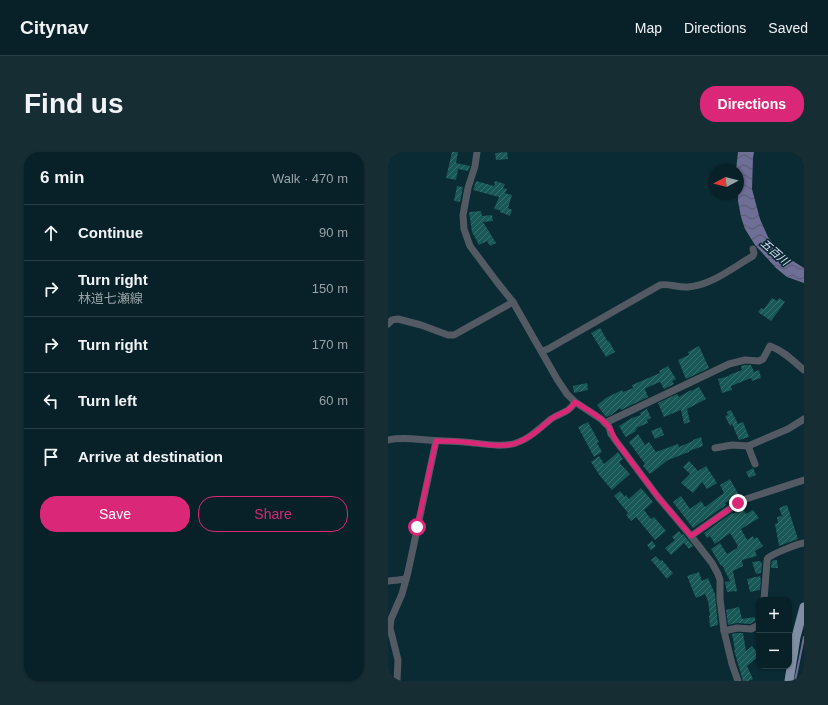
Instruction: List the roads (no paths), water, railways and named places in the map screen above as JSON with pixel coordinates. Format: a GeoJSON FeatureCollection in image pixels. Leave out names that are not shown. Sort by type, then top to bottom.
{"type":"FeatureCollection","features":[{"type":"Feature","properties":{"kind":"main road"},"geometry":{"type":"LineString","coordinates":[[789,681],[796,637],[804,607]]}},
{"type":"Feature","properties":{"kind":"street"},"geometry":{"type":"LineString","coordinates":[[477,152],[464,210],[464,229],[468,241],[473,251],[513,302],[567,394],[575,402],[601,419],[609,427],[616,441],[649,485],[712,563],[720,580],[720,599],[724,632],[738,681]]}},
{"type":"Feature","properties":{"kind":"street"},"geometry":{"type":"LineString","coordinates":[[542,351],[548,350],[660,285],[664,284],[680,288],[712,281],[753,256],[753,249]]}},
{"type":"Feature","properties":{"kind":"street"},"geometry":{"type":"LineString","coordinates":[[388,324],[392,320],[398,319],[444,334],[454,335],[513,302]]}},
{"type":"Feature","properties":{"kind":"street"},"geometry":{"type":"LineString","coordinates":[[605,423],[729,364],[745,360],[759,361],[763,359],[770,346],[776,348],[789,357],[804,370]]}},
{"type":"Feature","properties":{"kind":"street"},"geometry":{"type":"LineString","coordinates":[[388,440],[397,438],[412,438],[436,441],[494,444],[518,443],[538,431],[552,418],[572,408],[575,402]]}},
{"type":"Feature","properties":{"kind":"street"},"geometry":{"type":"LineString","coordinates":[[715,448],[732,445],[748,446],[788,429],[804,419]]}},
{"type":"Feature","properties":{"kind":"street"},"geometry":{"type":"LineString","coordinates":[[396,681],[398,660],[390,623],[392,615],[402,594],[408,572],[436,441]]}},
{"type":"Feature","properties":{"kind":"street"},"geometry":{"type":"LineString","coordinates":[[748,446],[755,464]]}},
{"type":"Feature","properties":{"kind":"street"},"geometry":{"type":"LineString","coordinates":[[691,536],[746,499],[804,480]]}},
{"type":"Feature","properties":{"kind":"street"},"geometry":{"type":"LineString","coordinates":[[764,597],[768,558],[780,551],[804,543]]}},
{"type":"Feature","properties":{"kind":"street"},"geometry":{"type":"LineString","coordinates":[[388,581],[406,579]]}},
{"type":"Feature","properties":{"kind":"street"},"geometry":{"type":"LineString","coordinates":[[724,632],[737,628],[751,629],[756,626]]}},
{"type":"Feature","properties":{"kind":"water","name":"五百川"},"geometry":{"type":"Polygon","coordinates":[[[738,152],[754,152],[752,189],[760,219],[768,237],[778,249],[804,268],[804,283],[787,277],[776,268],[755,245],[745,229],[738,201],[744,200],[744,164],[737,164],[738,152]]]}},
{"type":"Feature","properties":{"kind":"waterway"},"geometry":{"type":"LineString","coordinates":[[795,681],[804,637]]}}]}
